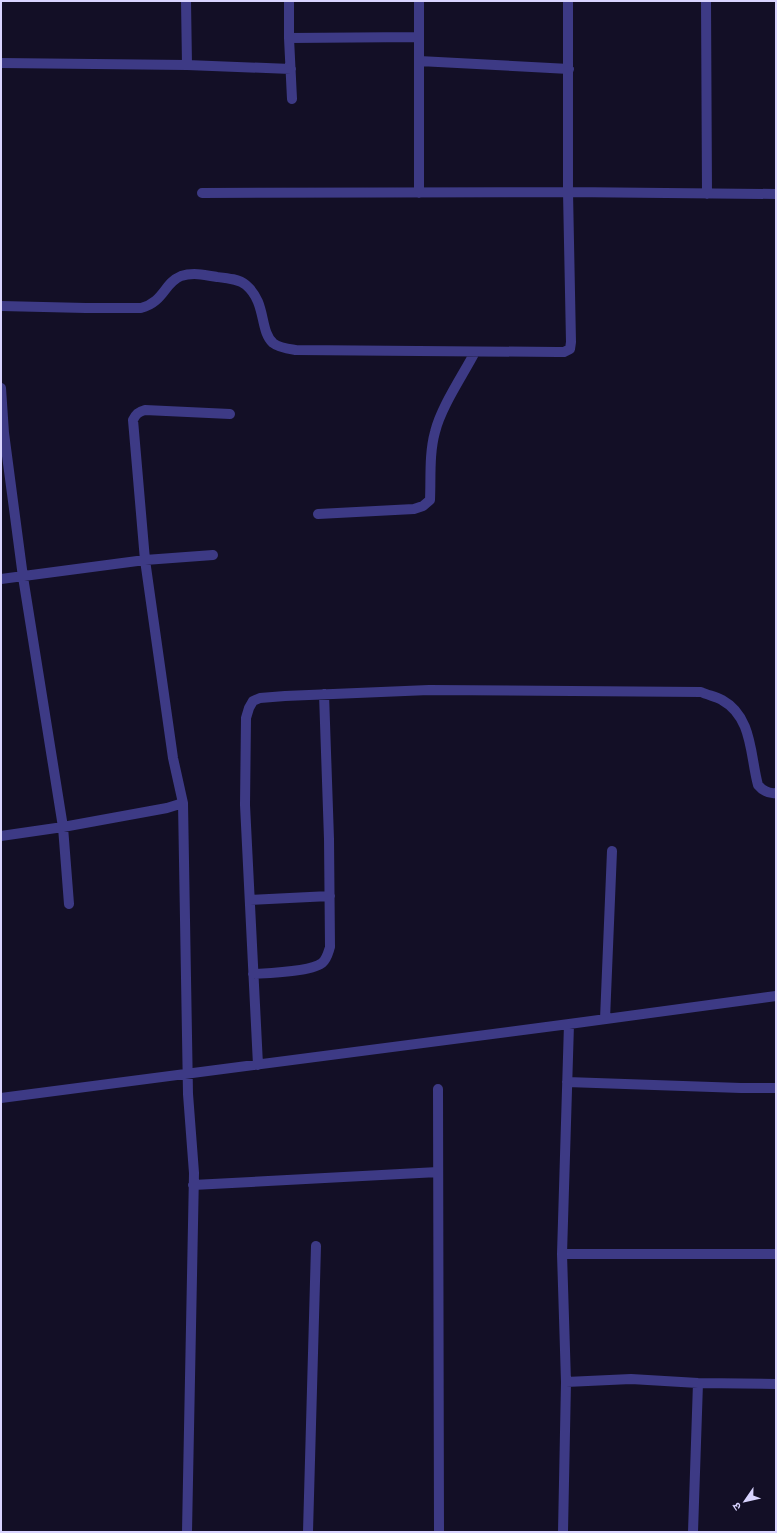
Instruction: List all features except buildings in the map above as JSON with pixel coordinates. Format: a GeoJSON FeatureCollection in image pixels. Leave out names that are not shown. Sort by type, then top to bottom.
{"type":"FeatureCollection","features":[{"type":"Feature","properties":{"kind":"street"},"geometry":{"type":"LineString","coordinates":[[186,1],[187,65]]}},
{"type":"Feature","properties":{"kind":"street"},"geometry":{"type":"LineString","coordinates":[[289,1],[292,99]]}},
{"type":"Feature","properties":{"kind":"street"},"geometry":{"type":"LineString","coordinates":[[419,1],[419,193]]}},
{"type":"Feature","properties":{"kind":"street"},"geometry":{"type":"LineString","coordinates":[[1,306],[141,308],[149,306],[157,301],[171,284],[180,277],[200,274],[235,280],[246,285],[260,304],[267,333],[273,342],[285,348],[296,350],[475,352],[564,352],[570,349],[568,1]]}},
{"type":"Feature","properties":{"kind":"street"},"geometry":{"type":"LineString","coordinates":[[706,1],[707,194]]}},
{"type":"Feature","properties":{"kind":"street"},"geometry":{"type":"LineString","coordinates":[[289,38],[419,37]]}},
{"type":"Feature","properties":{"kind":"street"},"geometry":{"type":"LineString","coordinates":[[419,61],[568,69]]}},
{"type":"Feature","properties":{"kind":"street"},"geometry":{"type":"LineString","coordinates":[[1,62],[187,65],[291,69]]}},
{"type":"Feature","properties":{"kind":"street"},"geometry":{"type":"LineString","coordinates":[[202,193],[568,192],[776,194]]}},
{"type":"Feature","properties":{"kind":"street"},"geometry":{"type":"LineString","coordinates":[[318,514],[414,509],[423,506],[430,500],[431,452],[435,431],[440,417],[475,352]]}},
{"type":"Feature","properties":{"kind":"street"},"geometry":{"type":"LineString","coordinates":[[1,388],[4,433],[23,577],[63,827],[69,904]]}},
{"type":"Feature","properties":{"kind":"street"},"geometry":{"type":"LineString","coordinates":[[187,1532],[193,1185],[188,1094],[189,1073],[184,803],[173,758],[145,560],[133,420],[139,411],[145,410],[230,414]]}},
{"type":"Feature","properties":{"kind":"street"},"geometry":{"type":"LineString","coordinates":[[1,580],[145,560],[213,554]]}},
{"type":"Feature","properties":{"kind":"street"},"geometry":{"type":"LineString","coordinates":[[258,1064],[245,805],[246,718],[253,701],[260,698],[324,694],[429,690],[701,692],[722,700],[733,709],[741,720],[748,734],[758,785],[763,791],[770,794],[776,793]]}},
{"type":"Feature","properties":{"kind":"street"},"geometry":{"type":"LineString","coordinates":[[253,974],[310,968],[321,964],[327,957],[330,947],[329,839],[324,694]]}},
{"type":"Feature","properties":{"kind":"street"},"geometry":{"type":"LineString","coordinates":[[1,836],[63,827],[167,808],[184,803]]}},
{"type":"Feature","properties":{"kind":"street"},"geometry":{"type":"LineString","coordinates":[[605,1019],[612,851]]}},
{"type":"Feature","properties":{"kind":"street"},"geometry":{"type":"LineString","coordinates":[[250,900],[330,896]]}},
{"type":"Feature","properties":{"kind":"street"},"geometry":{"type":"LineString","coordinates":[[1,1098],[776,996]]}},
{"type":"Feature","properties":{"kind":"street"},"geometry":{"type":"LineString","coordinates":[[563,1532],[566,1382],[562,1254],[569,1024]]}},
{"type":"Feature","properties":{"kind":"street"},"geometry":{"type":"LineString","coordinates":[[567,1082],[733,1088],[776,1088]]}},
{"type":"Feature","properties":{"kind":"street"},"geometry":{"type":"LineString","coordinates":[[438,1089],[439,1532]]}},
{"type":"Feature","properties":{"kind":"street"},"geometry":{"type":"LineString","coordinates":[[193,1185],[438,1172]]}},
{"type":"Feature","properties":{"kind":"street"},"geometry":{"type":"LineString","coordinates":[[308,1532],[316,1246]]}},
{"type":"Feature","properties":{"kind":"street"},"geometry":{"type":"LineString","coordinates":[[562,1254],[776,1254]]}},
{"type":"Feature","properties":{"kind":"street"},"geometry":{"type":"LineString","coordinates":[[566,1382],[631,1379],[698,1383],[776,1384]]}},
{"type":"Feature","properties":{"kind":"street"},"geometry":{"type":"LineString","coordinates":[[693,1532],[698,1383]]}}]}
